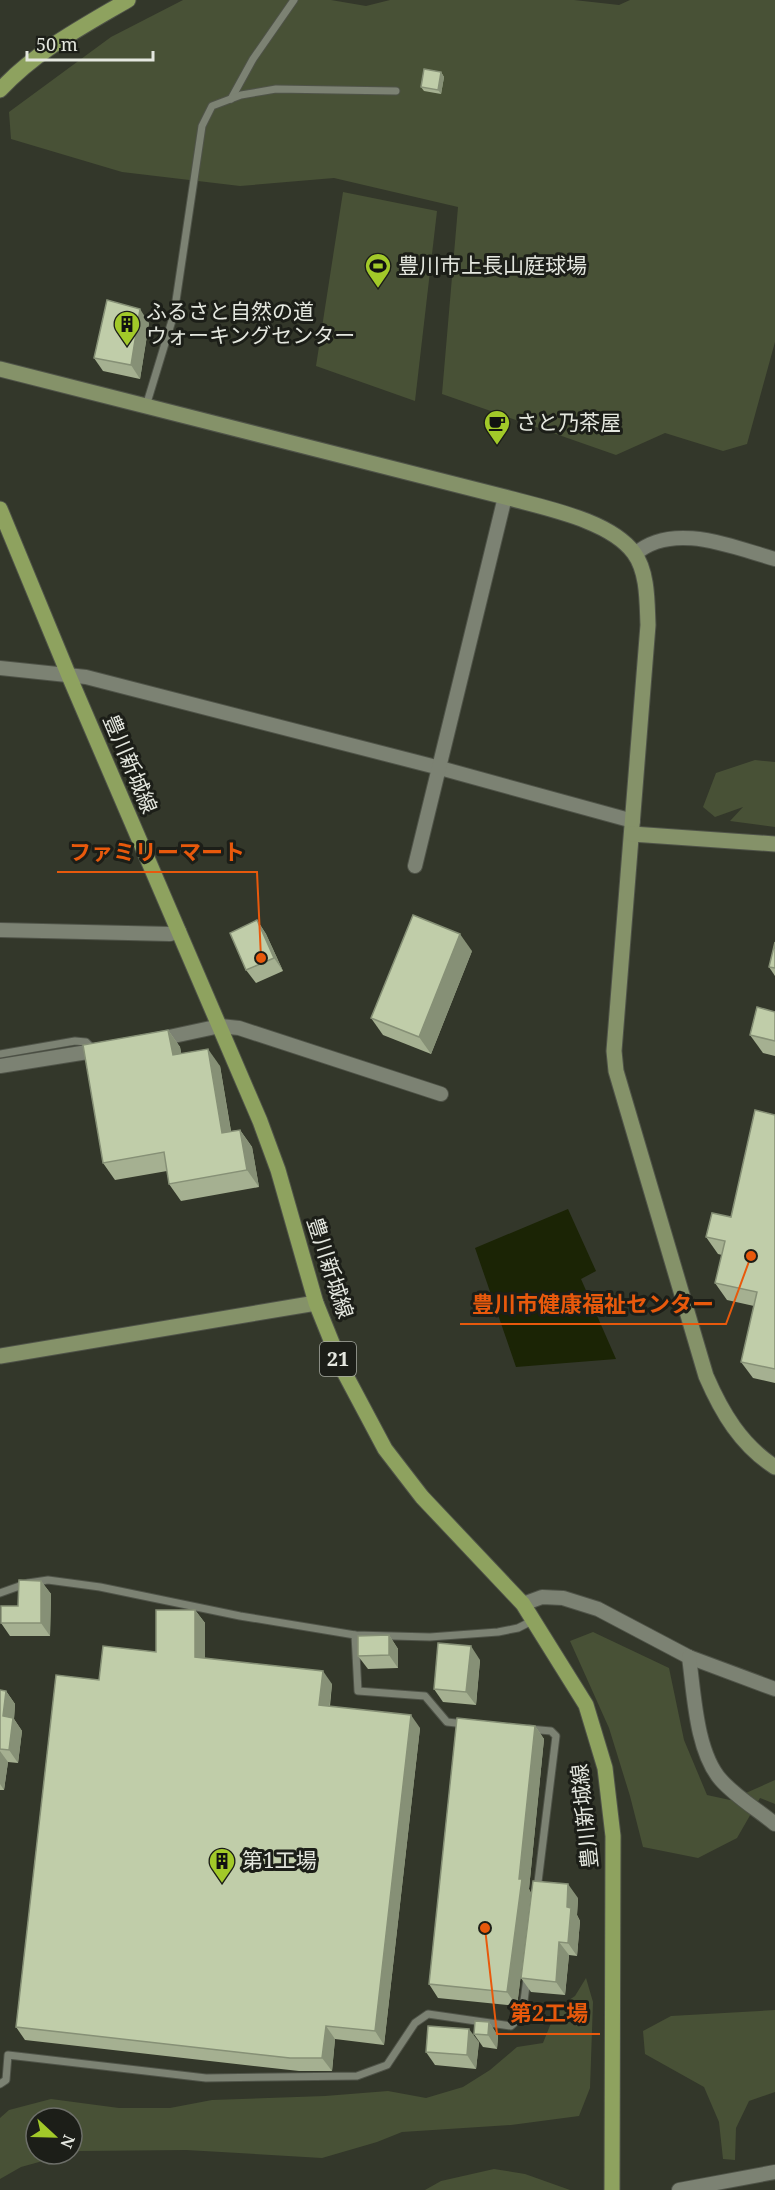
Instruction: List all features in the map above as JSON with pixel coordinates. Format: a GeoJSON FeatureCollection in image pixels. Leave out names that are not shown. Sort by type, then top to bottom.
{"type":"FeatureCollection","features":[{"type":"Feature","properties":{"kind":"main road"},"geometry":{"type":"LineString","coordinates":[[0,90],[19,69],[58,41],[128,0]]}},
{"type":"Feature","properties":{"kind":"main road","name":"豊川新城線"},"geometry":{"type":"LineString","coordinates":[[0,509],[260,1121],[278,1170],[316,1303],[343,1370],[384,1449],[422,1497],[523,1604],[586,1705],[604,1768],[613,1836],[612,2190]]}},
{"type":"Feature","properties":{"kind":"street"},"geometry":{"type":"LineString","coordinates":[[0,369],[505,497],[596,525],[617,536],[635,554],[647,587],[648,625],[614,1051],[616,1071],[706,1376],[719,1406],[736,1432],[762,1459],[775,1467]]}},
{"type":"Feature","properties":{"kind":"street"},"geometry":{"type":"LineString","coordinates":[[415,866],[505,497]]}},
{"type":"Feature","properties":{"kind":"street"},"geometry":{"type":"LineString","coordinates":[[635,554],[645,545],[665,538],[684,538],[711,542],[775,559]]}},
{"type":"Feature","properties":{"kind":"street"},"geometry":{"type":"LineString","coordinates":[[0,668],[86,677],[440,768],[632,827],[775,844]]}},
{"type":"Feature","properties":{"kind":"street"},"geometry":{"type":"LineString","coordinates":[[0,930],[170,934],[179,931]]}},
{"type":"Feature","properties":{"kind":"street"},"geometry":{"type":"LineString","coordinates":[[139,1042],[220,1026],[239,1028],[441,1094]]}},
{"type":"Feature","properties":{"kind":"street"},"geometry":{"type":"LineString","coordinates":[[0,1066],[117,1047]]}},
{"type":"Feature","properties":{"kind":"street"},"geometry":{"type":"LineString","coordinates":[[0,1356],[316,1303]]}},
{"type":"Feature","properties":{"kind":"street"},"geometry":{"type":"LineString","coordinates":[[523,1604],[542,1597],[563,1598],[598,1609],[689,1657],[775,1689]]}},
{"type":"Feature","properties":{"kind":"street"},"geometry":{"type":"LineString","coordinates":[[689,1657],[707,1758],[721,1780],[775,1824]]}},
{"type":"Feature","properties":{"kind":"street"},"geometry":{"type":"LineString","coordinates":[[680,2190],[775,2172]]}},
{"type":"Feature","properties":{"kind":"lane"},"geometry":{"type":"LineString","coordinates":[[231,99],[253,59],[294,0]]}},
{"type":"Feature","properties":{"kind":"lane"},"geometry":{"type":"LineString","coordinates":[[146,406],[174,314],[202,126],[212,106],[241,95],[276,89],[396,91]]}},
{"type":"Feature","properties":{"kind":"lane"},"geometry":{"type":"LineString","coordinates":[[0,1054],[75,1041],[86,1042],[94,1051]]}},
{"type":"Feature","properties":{"kind":"lane"},"geometry":{"type":"LineString","coordinates":[[0,1593],[28,1584],[48,1580],[58,1581],[100,1587],[240,1616],[355,1635],[430,1637],[498,1632],[518,1628],[534,1620]]}},
{"type":"Feature","properties":{"kind":"lane"},"geometry":{"type":"LineString","coordinates":[[355,1635],[358,1691],[425,1696],[447,1722],[468,1724]]}},
{"type":"Feature","properties":{"kind":"lane"},"geometry":{"type":"LineString","coordinates":[[521,1731],[533,1728],[542,1729],[551,1731],[556,1736],[536,1899]]}},
{"type":"Feature","properties":{"kind":"lane"},"geometry":{"type":"LineString","coordinates":[[0,2084],[6,2080],[8,2055],[206,2078],[357,2076],[387,2065],[415,2024],[428,2014],[511,2026],[522,2016],[528,1970]]}},
{"type":"Feature","properties":{"kind":"shaded area"},"geometry":{"type":"Polygon","coordinates":[[[183,0],[331,0],[366,6],[390,0],[574,0],[619,5],[630,0],[775,0],[775,342],[747,444],[723,451],[665,433],[616,455],[442,394],[458,207],[334,178],[240,186],[122,172],[11,139],[9,112],[111,37],[183,0]]]}},
{"type":"Feature","properties":{"kind":"shaded area","name":"豊川市上長山庭球場"},"geometry":{"type":"Polygon","coordinates":[[[343,192],[437,211],[415,401],[316,366],[343,192]]]}},
{"type":"Feature","properties":{"kind":"shaded area"},"geometry":{"type":"Polygon","coordinates":[[[755,760],[775,762],[775,827],[730,821],[743,807],[715,817],[703,807],[716,773],[755,760]]]}},
{"type":"Feature","properties":{"kind":"shaded area"},"geometry":{"type":"Polygon","coordinates":[[[568,1209],[596,1271],[581,1279],[616,1359],[516,1367],[475,1248],[568,1209]]]}},
{"type":"Feature","properties":{"kind":"shaded area"},"geometry":{"type":"Polygon","coordinates":[[[593,1632],[669,1668],[684,1740],[707,1795],[730,1800],[775,1780],[775,1804],[760,1798],[737,1838],[698,1858],[643,1847],[609,1728],[570,1641],[593,1632]]]}},
{"type":"Feature","properties":{"kind":"shaded area"},"geometry":{"type":"Polygon","coordinates":[[[586,1978],[593,2002],[590,2088],[579,2116],[511,2125],[402,2132],[322,2158],[186,2150],[84,2151],[84,2106],[24,2106],[51,2099],[119,2108],[170,2108],[212,2100],[388,2091],[426,2098],[463,2087],[490,2070],[517,2047],[543,2043],[557,2008],[575,1996],[586,1978]]]}},
{"type":"Feature","properties":{"kind":"shaded area"},"geometry":{"type":"Polygon","coordinates":[[[775,2010],[775,2092],[749,2101],[736,2128],[735,2160],[723,2159],[719,2122],[704,2087],[645,2054],[643,2031],[671,2016],[775,2010]]]}},
{"type":"Feature","properties":{"kind":"shaded area"},"geometry":{"type":"Polygon","coordinates":[[[24,2106],[25,2166],[0,2179],[0,2118],[9,2110],[24,2106]]]}},
{"type":"Feature","properties":{"kind":"shaded area"},"geometry":{"type":"Polygon","coordinates":[[[494,2169],[525,2174],[570,2190],[425,2190],[441,2181],[494,2169]]]}},
{"type":"Feature","properties":{"kind":"building"},"geometry":{"type":"Polygon","coordinates":[[[424,69],[441,72],[438,90],[421,87],[424,69]]]}},
{"type":"Feature","properties":{"kind":"building"},"geometry":{"type":"Polygon","coordinates":[[[107,300],[140,309],[131,365],[94,358],[107,300]]]}},
{"type":"Feature","properties":{"kind":"building"},"geometry":{"type":"Polygon","coordinates":[[[413,915],[460,934],[419,1037],[371,1018],[413,915]]]}},
{"type":"Feature","properties":{"kind":"building"},"geometry":{"type":"Polygon","coordinates":[[[257,920],[274,958],[246,970],[230,933],[257,920]]]}},
{"type":"Feature","properties":{"kind":"building"},"geometry":{"type":"Polygon","coordinates":[[[775,942],[775,968],[769,967],[775,942]]]}},
{"type":"Feature","properties":{"kind":"building"},"geometry":{"type":"Polygon","coordinates":[[[757,1007],[775,1012],[775,1041],[750,1035],[757,1007]]]}},
{"type":"Feature","properties":{"kind":"building"},"geometry":{"type":"Polygon","coordinates":[[[168,1030],[173,1055],[208,1049],[222,1133],[240,1130],[247,1170],[169,1184],[164,1152],[103,1163],[83,1045],[168,1030]]]}},
{"type":"Feature","properties":{"kind":"building"},"geometry":{"type":"Polygon","coordinates":[[[755,1110],[775,1115],[775,1369],[741,1362],[757,1292],[715,1283],[725,1241],[706,1237],[712,1213],[731,1217],[755,1110]]]}},
{"type":"Feature","properties":{"kind":"building"},"geometry":{"type":"Polygon","coordinates":[[[19,1580],[41,1581],[41,1623],[1,1623],[1,1606],[18,1606],[19,1580]]]}},
{"type":"Feature","properties":{"kind":"building","name":"第1工場"},"geometry":{"type":"Polygon","coordinates":[[[156,1610],[195,1610],[195,1657],[323,1671],[319,1705],[411,1715],[375,2031],[326,2026],[322,2058],[290,2058],[16,2027],[56,1675],[99,1680],[103,1646],[156,1652],[156,1610]]]}},
{"type":"Feature","properties":{"kind":"building"},"geometry":{"type":"Polygon","coordinates":[[[389,1635],[389,1655],[358,1656],[358,1636],[389,1635]]]}},
{"type":"Feature","properties":{"kind":"building"},"geometry":{"type":"Polygon","coordinates":[[[438,1643],[471,1646],[466,1692],[434,1689],[438,1643]]]}},
{"type":"Feature","properties":{"kind":"building"},"geometry":{"type":"Polygon","coordinates":[[[0,1690],[6,1691],[3,1716],[13,1718],[9,1750],[0,1749],[0,1690]]]}},
{"type":"Feature","properties":{"kind":"building"},"geometry":{"type":"Polygon","coordinates":[[[457,1718],[535,1726],[519,1879],[522,1879],[507,1992],[429,1984],[457,1718]]]}},
{"type":"Feature","properties":{"kind":"building"},"geometry":{"type":"Polygon","coordinates":[[[533,1881],[568,1884],[567,1907],[571,1908],[568,1943],[559,1942],[556,1982],[521,1978],[533,1881]]]}},
{"type":"Feature","properties":{"kind":"building"},"geometry":{"type":"Polygon","coordinates":[[[475,2021],[489,2022],[488,2035],[474,2034],[475,2021]]]}},
{"type":"Feature","properties":{"kind":"building"},"geometry":{"type":"Polygon","coordinates":[[[428,2026],[469,2029],[467,2055],[426,2052],[428,2026]]]}},
{"type":"Feature","properties":{"kind":"place","name":"豊川市上長山庭球場"},"geometry":{"type":"Point","coordinates":[378,289]}},
{"type":"Feature","properties":{"kind":"place","name":"ふるさと自然の道 ウォーキングセンター"},"geometry":{"type":"Point","coordinates":[127,347]}},
{"type":"Feature","properties":{"kind":"place","name":"さと乃茶屋"},"geometry":{"type":"Point","coordinates":[497,446]}},
{"type":"Feature","properties":{"kind":"place","name":"ファミリーマート"},"geometry":{"type":"Point","coordinates":[261,958]}},
{"type":"Feature","properties":{"kind":"place","name":"豊川市健康福祉センター"},"geometry":{"type":"Point","coordinates":[751,1256]}},
{"type":"Feature","properties":{"kind":"place","name":"第1工場"},"geometry":{"type":"Point","coordinates":[222,1884]}},
{"type":"Feature","properties":{"kind":"place","name":"第2工場"},"geometry":{"type":"Point","coordinates":[485,1928]}}]}
